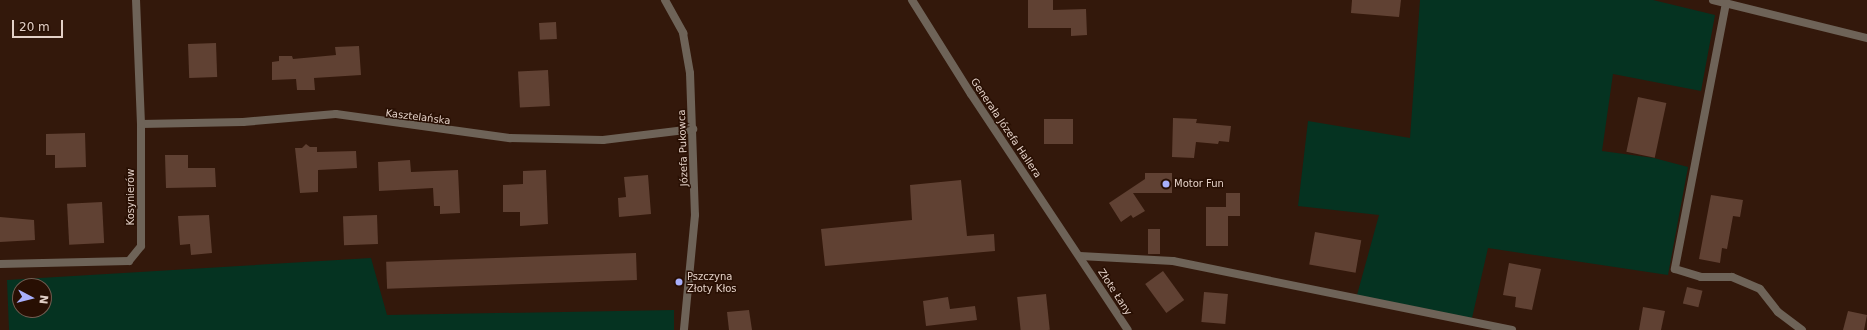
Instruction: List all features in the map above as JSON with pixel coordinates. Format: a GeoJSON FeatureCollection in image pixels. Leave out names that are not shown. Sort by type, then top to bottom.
{"type":"FeatureCollection","features":[{"type":"Feature","properties":{"kind":"street","name":"Kosynierów"},"geometry":{"type":"LineString","coordinates":[[0,264],[129,260],[141,246],[141,124],[136,0]]}},
{"type":"Feature","properties":{"kind":"street","name":"Józefa Pukowca"},"geometry":{"type":"LineString","coordinates":[[665,0],[683,33],[690,73],[695,215],[684,330]]}},
{"type":"Feature","properties":{"kind":"street","name":"Generała Józefa Hallera"},"geometry":{"type":"LineString","coordinates":[[912,0],[971,94],[1085,265]]}},
{"type":"Feature","properties":{"kind":"street"},"geometry":{"type":"LineString","coordinates":[[1713,0],[1867,38]]}},
{"type":"Feature","properties":{"kind":"street"},"geometry":{"type":"LineString","coordinates":[[1726,3],[1676,269],[1701,277],[1732,277],[1760,289],[1778,312],[1802,330]]}},
{"type":"Feature","properties":{"kind":"street","name":"Kasztelańska"},"geometry":{"type":"LineString","coordinates":[[141,124],[243,122],[336,114],[510,138],[603,140],[693,129]]}},
{"type":"Feature","properties":{"kind":"street"},"geometry":{"type":"LineString","coordinates":[[1080,256],[1173,261],[1512,330]]}},
{"type":"Feature","properties":{"kind":"street","name":"Złote Łany"},"geometry":{"type":"LineString","coordinates":[[1085,265],[1128,330]]}},
{"type":"Feature","properties":{"kind":"green space"},"geometry":{"type":"Polygon","coordinates":[[[1420,0],[1653,0],[1715,15],[1701,91],[1613,74],[1602,151],[1654,158],[1688,167],[1668,275],[1488,248],[1472,318],[1357,295],[1379,215],[1298,206],[1308,121],[1410,138],[1420,0]]]}},
{"type":"Feature","properties":{"kind":"green space"},"geometry":{"type":"Polygon","coordinates":[[[371,258],[387,315],[674,310],[674,330],[9,330],[7,280],[12,280],[12,318],[52,318],[52,278],[40,278],[371,258]]]}},
{"type":"Feature","properties":{"kind":"building"},"geometry":{"type":"Polygon","coordinates":[[[1028,0],[1053,0],[1053,10],[1086,9],[1087,35],[1071,36],[1071,28],[1028,28],[1028,0]]]}},
{"type":"Feature","properties":{"kind":"building"},"geometry":{"type":"Polygon","coordinates":[[[1352,0],[1401,0],[1399,17],[1351,13],[1352,0]]]}},
{"type":"Feature","properties":{"kind":"building"},"geometry":{"type":"Polygon","coordinates":[[[556,22],[557,39],[540,40],[539,23],[556,22]]]}},
{"type":"Feature","properties":{"kind":"building"},"geometry":{"type":"Polygon","coordinates":[[[216,43],[217,77],[189,78],[188,44],[216,43]]]}},
{"type":"Feature","properties":{"kind":"building"},"geometry":{"type":"Polygon","coordinates":[[[359,46],[361,75],[314,78],[315,90],[297,90],[296,79],[272,80],[272,62],[279,61],[279,56],[292,56],[293,59],[336,55],[335,47],[359,46]]]}},
{"type":"Feature","properties":{"kind":"building"},"geometry":{"type":"Polygon","coordinates":[[[548,70],[550,106],[520,108],[518,72],[548,70]]]}},
{"type":"Feature","properties":{"kind":"building"},"geometry":{"type":"Polygon","coordinates":[[[1638,97],[1666,103],[1655,158],[1626,152],[1638,97]]]}},
{"type":"Feature","properties":{"kind":"building"},"geometry":{"type":"Polygon","coordinates":[[[1173,118],[1197,119],[1196,123],[1231,126],[1229,142],[1219,141],[1218,144],[1196,142],[1194,158],[1172,157],[1173,118]]]}},
{"type":"Feature","properties":{"kind":"building"},"geometry":{"type":"Polygon","coordinates":[[[1044,119],[1073,119],[1073,144],[1044,144],[1044,119]]]}},
{"type":"Feature","properties":{"kind":"building"},"geometry":{"type":"Polygon","coordinates":[[[85,133],[86,167],[55,168],[55,155],[46,155],[46,134],[85,133]]]}},
{"type":"Feature","properties":{"kind":"building"},"geometry":{"type":"Polygon","coordinates":[[[306,144],[310,147],[317,147],[317,152],[356,151],[357,168],[318,170],[318,192],[300,193],[295,148],[302,148],[306,144]]]}},
{"type":"Feature","properties":{"kind":"building"},"geometry":{"type":"Polygon","coordinates":[[[165,155],[188,155],[188,168],[215,168],[216,187],[166,188],[165,155]]]}},
{"type":"Feature","properties":{"kind":"building"},"geometry":{"type":"Polygon","coordinates":[[[410,160],[411,172],[458,170],[460,213],[440,214],[440,206],[434,206],[433,188],[379,191],[378,162],[410,160]]]}},
{"type":"Feature","properties":{"kind":"building"},"geometry":{"type":"Polygon","coordinates":[[[546,170],[548,224],[520,226],[520,212],[503,212],[503,185],[523,184],[523,171],[546,170]]]}},
{"type":"Feature","properties":{"kind":"building"},"geometry":{"type":"Polygon","coordinates":[[[1145,173],[1172,173],[1172,193],[1133,193],[1145,211],[1133,218],[1131,215],[1121,222],[1109,203],[1145,179],[1145,173]]]}},
{"type":"Feature","properties":{"kind":"building"},"geometry":{"type":"Polygon","coordinates":[[[648,175],[651,214],[619,217],[618,198],[626,197],[624,177],[648,175]]]}},
{"type":"Feature","properties":{"kind":"building"},"geometry":{"type":"Polygon","coordinates":[[[961,180],[967,236],[994,234],[995,251],[825,266],[821,229],[912,220],[910,185],[961,180]]]}},
{"type":"Feature","properties":{"kind":"building"},"geometry":{"type":"Polygon","coordinates":[[[1226,193],[1240,193],[1240,216],[1228,216],[1228,246],[1206,246],[1206,207],[1226,207],[1226,193]]]}},
{"type":"Feature","properties":{"kind":"building"},"geometry":{"type":"Polygon","coordinates":[[[1711,195],[1743,200],[1740,217],[1733,216],[1727,249],[1722,248],[1720,263],[1699,259],[1711,195]]]}},
{"type":"Feature","properties":{"kind":"building"},"geometry":{"type":"Polygon","coordinates":[[[102,202],[104,243],[69,245],[67,204],[102,202]]]}},
{"type":"Feature","properties":{"kind":"building"},"geometry":{"type":"Polygon","coordinates":[[[209,215],[212,253],[191,255],[190,244],[180,245],[178,216],[209,215]]]}},
{"type":"Feature","properties":{"kind":"building"},"geometry":{"type":"Polygon","coordinates":[[[377,215],[378,244],[344,245],[343,216],[377,215]]]}},
{"type":"Feature","properties":{"kind":"building"},"geometry":{"type":"Polygon","coordinates":[[[0,217],[34,220],[35,240],[0,242],[0,217]]]}},
{"type":"Feature","properties":{"kind":"building"},"geometry":{"type":"Polygon","coordinates":[[[1148,229],[1160,229],[1160,254],[1148,254],[1148,229]]]}},
{"type":"Feature","properties":{"kind":"building"},"geometry":{"type":"Polygon","coordinates":[[[1315,232],[1361,240],[1356,273],[1309,264],[1315,232]]]}},
{"type":"Feature","properties":{"kind":"building"},"geometry":{"type":"Polygon","coordinates":[[[636,253],[637,280],[387,289],[386,262],[636,253]]]}},
{"type":"Feature","properties":{"kind":"building"},"geometry":{"type":"Polygon","coordinates":[[[1509,263],[1541,269],[1532,310],[1515,307],[1516,297],[1503,295],[1509,263]]]}},
{"type":"Feature","properties":{"kind":"building"},"geometry":{"type":"Polygon","coordinates":[[[1163,271],[1184,300],[1166,313],[1145,284],[1163,271]]]}},
{"type":"Feature","properties":{"kind":"building"},"geometry":{"type":"Polygon","coordinates":[[[1687,287],[1703,291],[1698,307],[1683,303],[1687,287]]]}},
{"type":"Feature","properties":{"kind":"building"},"geometry":{"type":"Polygon","coordinates":[[[1204,292],[1228,294],[1225,324],[1201,322],[1204,292]]]}},
{"type":"Feature","properties":{"kind":"building"},"geometry":{"type":"Polygon","coordinates":[[[1046,294],[1050,330],[1021,330],[1017,297],[1046,294]]]}},
{"type":"Feature","properties":{"kind":"building"},"geometry":{"type":"Polygon","coordinates":[[[948,297],[950,309],[975,306],[977,320],[926,326],[923,301],[948,297]]]}},
{"type":"Feature","properties":{"kind":"building"},"geometry":{"type":"Polygon","coordinates":[[[1643,307],[1665,311],[1661,330],[1639,330],[1643,307]]]}},
{"type":"Feature","properties":{"kind":"building"},"geometry":{"type":"Polygon","coordinates":[[[749,310],[752,330],[729,330],[727,312],[749,310]]]}},
{"type":"Feature","properties":{"kind":"building"},"geometry":{"type":"Polygon","coordinates":[[[1848,311],[1867,315],[1864,330],[1843,330],[1848,311]]]}},
{"type":"Feature","properties":{"kind":"place","name":"Motor Fun"},"geometry":{"type":"Point","coordinates":[1166,184]}},
{"type":"Feature","properties":{"kind":"place","name":"Pszczyna Złoty Kłos"},"geometry":{"type":"Point","coordinates":[679,282]}}]}
